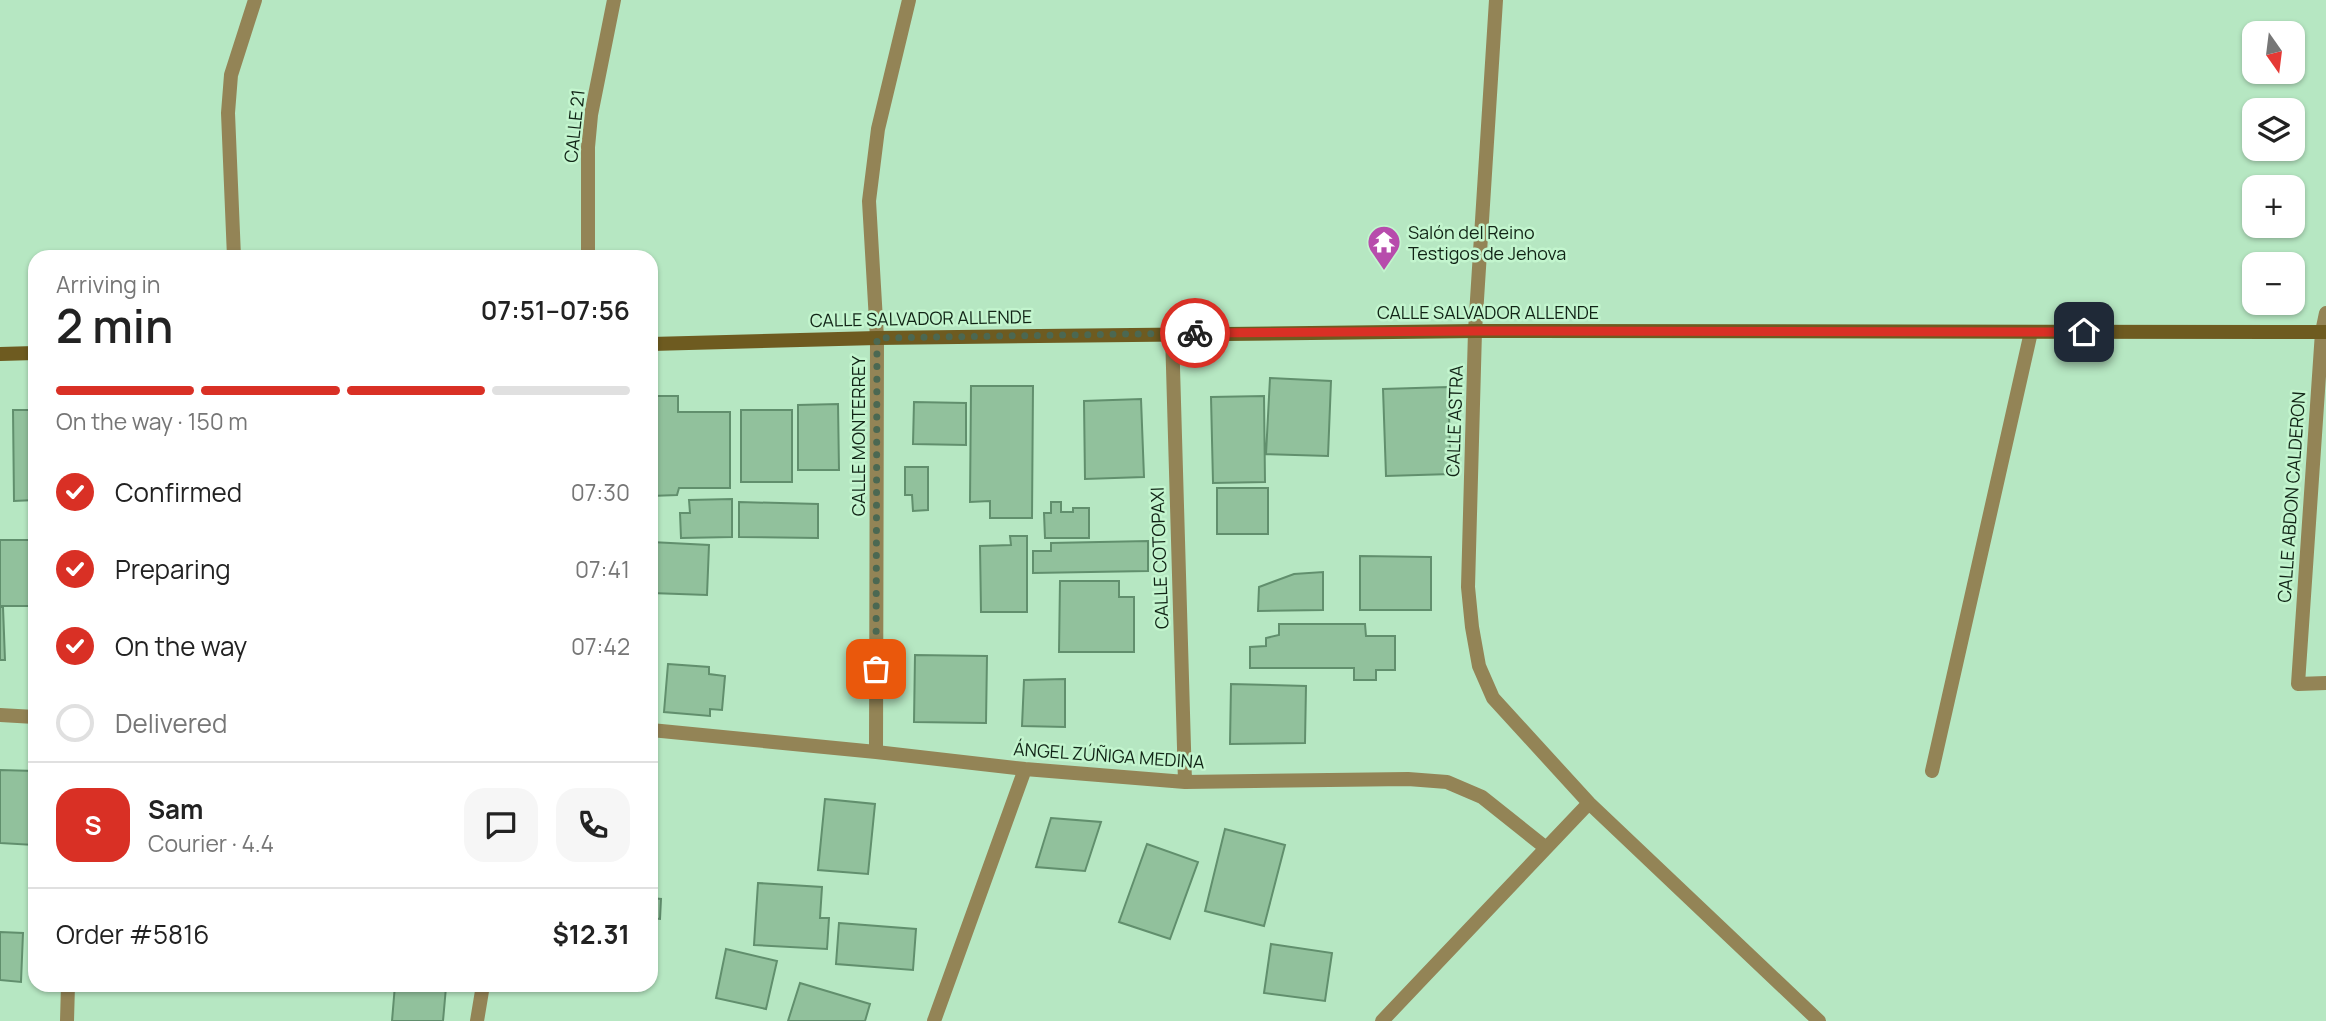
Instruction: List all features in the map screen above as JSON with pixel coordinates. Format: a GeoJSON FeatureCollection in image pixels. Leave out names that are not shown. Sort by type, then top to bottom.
{"type":"FeatureCollection","features":[{"type":"Feature","properties":{"kind":"street"},"geometry":{"type":"LineString","coordinates":[[234,250],[228,113],[232,75],[255,0]]}},
{"type":"Feature","properties":{"kind":"street","name":"CALLE 21"},"geometry":{"type":"LineString","coordinates":[[588,250],[591,115],[614,0]]}},
{"type":"Feature","properties":{"kind":"street","name":"CALLE MONTERREY"},"geometry":{"type":"LineString","coordinates":[[876,751],[877,338],[869,201],[878,129],[909,0]]}},
{"type":"Feature","properties":{"kind":"street","name":"CALLE ASTRA"},"geometry":{"type":"LineString","coordinates":[[1496,0],[1475,331],[1468,587],[1479,666],[1493,698],[1589,803],[1819,1021]]}},
{"type":"Feature","properties":{"kind":"street","name":"CALLE ABDON CALDERON"},"geometry":{"type":"LineString","coordinates":[[2326,313],[2298,684],[2326,683]]}},
{"type":"Feature","properties":{"kind":"street"},"geometry":{"type":"LineString","coordinates":[[1932,771],[2031,332]]}},
{"type":"Feature","properties":{"kind":"street","name":"CALLE SALVADOR ALLENDE"},"geometry":{"type":"LineString","coordinates":[[658,344],[1172,333],[2324,332]]}},
{"type":"Feature","properties":{"kind":"street","name":"CALLE COTOPAXI"},"geometry":{"type":"LineString","coordinates":[[1172,333],[1185,782]]}},
{"type":"Feature","properties":{"kind":"street"},"geometry":{"type":"LineString","coordinates":[[0,354],[28,353]]}},
{"type":"Feature","properties":{"kind":"street"},"geometry":{"type":"LineString","coordinates":[[0,715],[28,717]]}},
{"type":"Feature","properties":{"kind":"street","name":"ÁNGEL ZÚÑIGA MEDINA"},"geometry":{"type":"LineString","coordinates":[[658,731],[876,751],[1025,769],[1185,782],[1408,779],[1447,782],[1482,797],[1546,848]]}},
{"type":"Feature","properties":{"kind":"street"},"geometry":{"type":"LineString","coordinates":[[934,1021],[1025,769]]}},
{"type":"Feature","properties":{"kind":"street"},"geometry":{"type":"LineString","coordinates":[[1382,1021],[1589,803]]}},
{"type":"Feature","properties":{"kind":"street"},"geometry":{"type":"LineString","coordinates":[[67,1021],[68,992]]}},
{"type":"Feature","properties":{"kind":"street"},"geometry":{"type":"LineString","coordinates":[[477,1021],[482,992]]}},
{"type":"Feature","properties":{"kind":"building"},"geometry":{"type":"Polygon","coordinates":[[[1270,378],[1331,381],[1328,456],[1266,454],[1270,378]]]}},
{"type":"Feature","properties":{"kind":"building"},"geometry":{"type":"Polygon","coordinates":[[[971,386],[1033,386],[1032,518],[990,518],[990,501],[970,502],[971,386]]]}},
{"type":"Feature","properties":{"kind":"building"},"geometry":{"type":"Polygon","coordinates":[[[1448,387],[1451,474],[1386,476],[1383,389],[1448,387]]]}},
{"type":"Feature","properties":{"kind":"building"},"geometry":{"type":"Polygon","coordinates":[[[658,396],[678,396],[678,412],[730,412],[730,488],[679,488],[677,495],[658,496],[658,396]]]}},
{"type":"Feature","properties":{"kind":"building"},"geometry":{"type":"Polygon","coordinates":[[[1264,396],[1265,482],[1213,483],[1211,397],[1264,396]]]}},
{"type":"Feature","properties":{"kind":"building"},"geometry":{"type":"Polygon","coordinates":[[[1141,399],[1144,477],[1085,479],[1084,401],[1141,399]]]}},
{"type":"Feature","properties":{"kind":"building"},"geometry":{"type":"Polygon","coordinates":[[[914,402],[966,403],[966,445],[913,444],[914,402]]]}},
{"type":"Feature","properties":{"kind":"building"},"geometry":{"type":"Polygon","coordinates":[[[838,404],[839,470],[798,470],[798,405],[838,404]]]}},
{"type":"Feature","properties":{"kind":"building"},"geometry":{"type":"Polygon","coordinates":[[[13,410],[28,410],[28,500],[14,501],[13,410]]]}},
{"type":"Feature","properties":{"kind":"building"},"geometry":{"type":"Polygon","coordinates":[[[741,410],[792,410],[792,482],[741,482],[741,410]]]}},
{"type":"Feature","properties":{"kind":"building"},"geometry":{"type":"Polygon","coordinates":[[[905,467],[928,467],[928,510],[913,511],[912,495],[905,495],[905,467]]]}},
{"type":"Feature","properties":{"kind":"building"},"geometry":{"type":"Polygon","coordinates":[[[1217,488],[1268,488],[1268,534],[1217,534],[1217,488]]]}},
{"type":"Feature","properties":{"kind":"building"},"geometry":{"type":"Polygon","coordinates":[[[732,499],[732,537],[681,538],[680,513],[690,513],[689,500],[732,499]]]}},
{"type":"Feature","properties":{"kind":"building"},"geometry":{"type":"Polygon","coordinates":[[[739,502],[818,504],[818,538],[739,537],[739,502]]]}},
{"type":"Feature","properties":{"kind":"building"},"geometry":{"type":"Polygon","coordinates":[[[1051,502],[1061,502],[1061,512],[1073,512],[1073,508],[1089,508],[1089,538],[1045,538],[1044,513],[1051,513],[1051,502]]]}},
{"type":"Feature","properties":{"kind":"building"},"geometry":{"type":"Polygon","coordinates":[[[1010,536],[1027,536],[1027,612],[981,612],[980,546],[1011,545],[1010,536]]]}},
{"type":"Feature","properties":{"kind":"building"},"geometry":{"type":"Polygon","coordinates":[[[0,540],[28,540],[28,606],[0,606],[0,540]]]}},
{"type":"Feature","properties":{"kind":"building"},"geometry":{"type":"Polygon","coordinates":[[[1148,541],[1148,571],[1033,573],[1033,551],[1051,551],[1051,543],[1148,541]]]}},
{"type":"Feature","properties":{"kind":"building"},"geometry":{"type":"Polygon","coordinates":[[[658,542],[709,545],[707,595],[658,593],[658,542]]]}},
{"type":"Feature","properties":{"kind":"building"},"geometry":{"type":"Polygon","coordinates":[[[1360,556],[1431,557],[1431,610],[1360,610],[1360,556]]]}},
{"type":"Feature","properties":{"kind":"building"},"geometry":{"type":"Polygon","coordinates":[[[1323,572],[1323,610],[1258,611],[1259,587],[1294,574],[1323,572]]]}},
{"type":"Feature","properties":{"kind":"building"},"geometry":{"type":"Polygon","coordinates":[[[1060,581],[1119,581],[1119,597],[1134,597],[1134,652],[1059,652],[1060,581]]]}},
{"type":"Feature","properties":{"kind":"building"},"geometry":{"type":"Polygon","coordinates":[[[0,607],[3,607],[5,660],[0,660],[0,607]]]}},
{"type":"Feature","properties":{"kind":"building"},"geometry":{"type":"Polygon","coordinates":[[[1279,624],[1365,624],[1366,636],[1395,636],[1395,670],[1376,670],[1376,680],[1354,680],[1354,668],[1250,668],[1250,647],[1266,646],[1266,638],[1279,635],[1279,624]]]}},
{"type":"Feature","properties":{"kind":"building"},"geometry":{"type":"Polygon","coordinates":[[[915,655],[987,656],[986,723],[914,722],[915,655]]]}},
{"type":"Feature","properties":{"kind":"building"},"geometry":{"type":"Polygon","coordinates":[[[668,664],[709,667],[709,674],[725,676],[722,710],[710,709],[710,716],[664,712],[668,664]]]}},
{"type":"Feature","properties":{"kind":"building"},"geometry":{"type":"Polygon","coordinates":[[[1065,679],[1065,727],[1022,726],[1024,680],[1065,679]]]}},
{"type":"Feature","properties":{"kind":"building"},"geometry":{"type":"Polygon","coordinates":[[[1231,684],[1306,686],[1305,743],[1230,744],[1231,684]]]}},
{"type":"Feature","properties":{"kind":"building"},"geometry":{"type":"Polygon","coordinates":[[[0,770],[28,771],[28,845],[0,843],[0,770]]]}},
{"type":"Feature","properties":{"kind":"building"},"geometry":{"type":"Polygon","coordinates":[[[825,799],[875,804],[868,874],[818,870],[825,799]]]}},
{"type":"Feature","properties":{"kind":"building"},"geometry":{"type":"Polygon","coordinates":[[[1051,818],[1101,822],[1085,871],[1036,867],[1051,818]]]}},
{"type":"Feature","properties":{"kind":"building"},"geometry":{"type":"Polygon","coordinates":[[[1225,829],[1285,845],[1264,926],[1205,911],[1225,829]]]}},
{"type":"Feature","properties":{"kind":"building"},"geometry":{"type":"Polygon","coordinates":[[[1147,844],[1198,862],[1170,939],[1119,922],[1147,844]]]}},
{"type":"Feature","properties":{"kind":"building"},"geometry":{"type":"Polygon","coordinates":[[[758,883],[822,887],[820,918],[829,918],[827,949],[754,945],[758,883]]]}},
{"type":"Feature","properties":{"kind":"building"},"geometry":{"type":"Polygon","coordinates":[[[658,899],[661,899],[658,919],[658,899]]]}},
{"type":"Feature","properties":{"kind":"building"},"geometry":{"type":"Polygon","coordinates":[[[839,923],[916,929],[913,970],[836,964],[839,923]]]}},
{"type":"Feature","properties":{"kind":"building"},"geometry":{"type":"Polygon","coordinates":[[[0,932],[23,933],[21,982],[0,980],[0,932]]]}},
{"type":"Feature","properties":{"kind":"building"},"geometry":{"type":"Polygon","coordinates":[[[1271,944],[1332,953],[1325,1001],[1264,993],[1271,944]]]}},
{"type":"Feature","properties":{"kind":"building"},"geometry":{"type":"Polygon","coordinates":[[[726,949],[777,961],[766,1009],[716,998],[726,949]]]}},
{"type":"Feature","properties":{"kind":"building"},"geometry":{"type":"Polygon","coordinates":[[[800,983],[870,1004],[865,1021],[788,1021],[800,983]]]}},
{"type":"Feature","properties":{"kind":"building"},"geometry":{"type":"Polygon","coordinates":[[[394,992],[446,992],[443,1021],[392,1021],[394,992]]]}},
{"type":"Feature","properties":{"kind":"way so far"},"geometry":{"type":"LineString","coordinates":[[876,669],[877,338],[1195,333]]}},
{"type":"Feature","properties":{"kind":"place","name":"Salón del Reino Testigos de Jehova"},"geometry":{"type":"Point","coordinates":[1384,272]}},
{"type":"Feature","properties":{"kind":"route"},"geometry":{"type":"LineString","coordinates":[[1195,333],[2084,332]]}}]}
